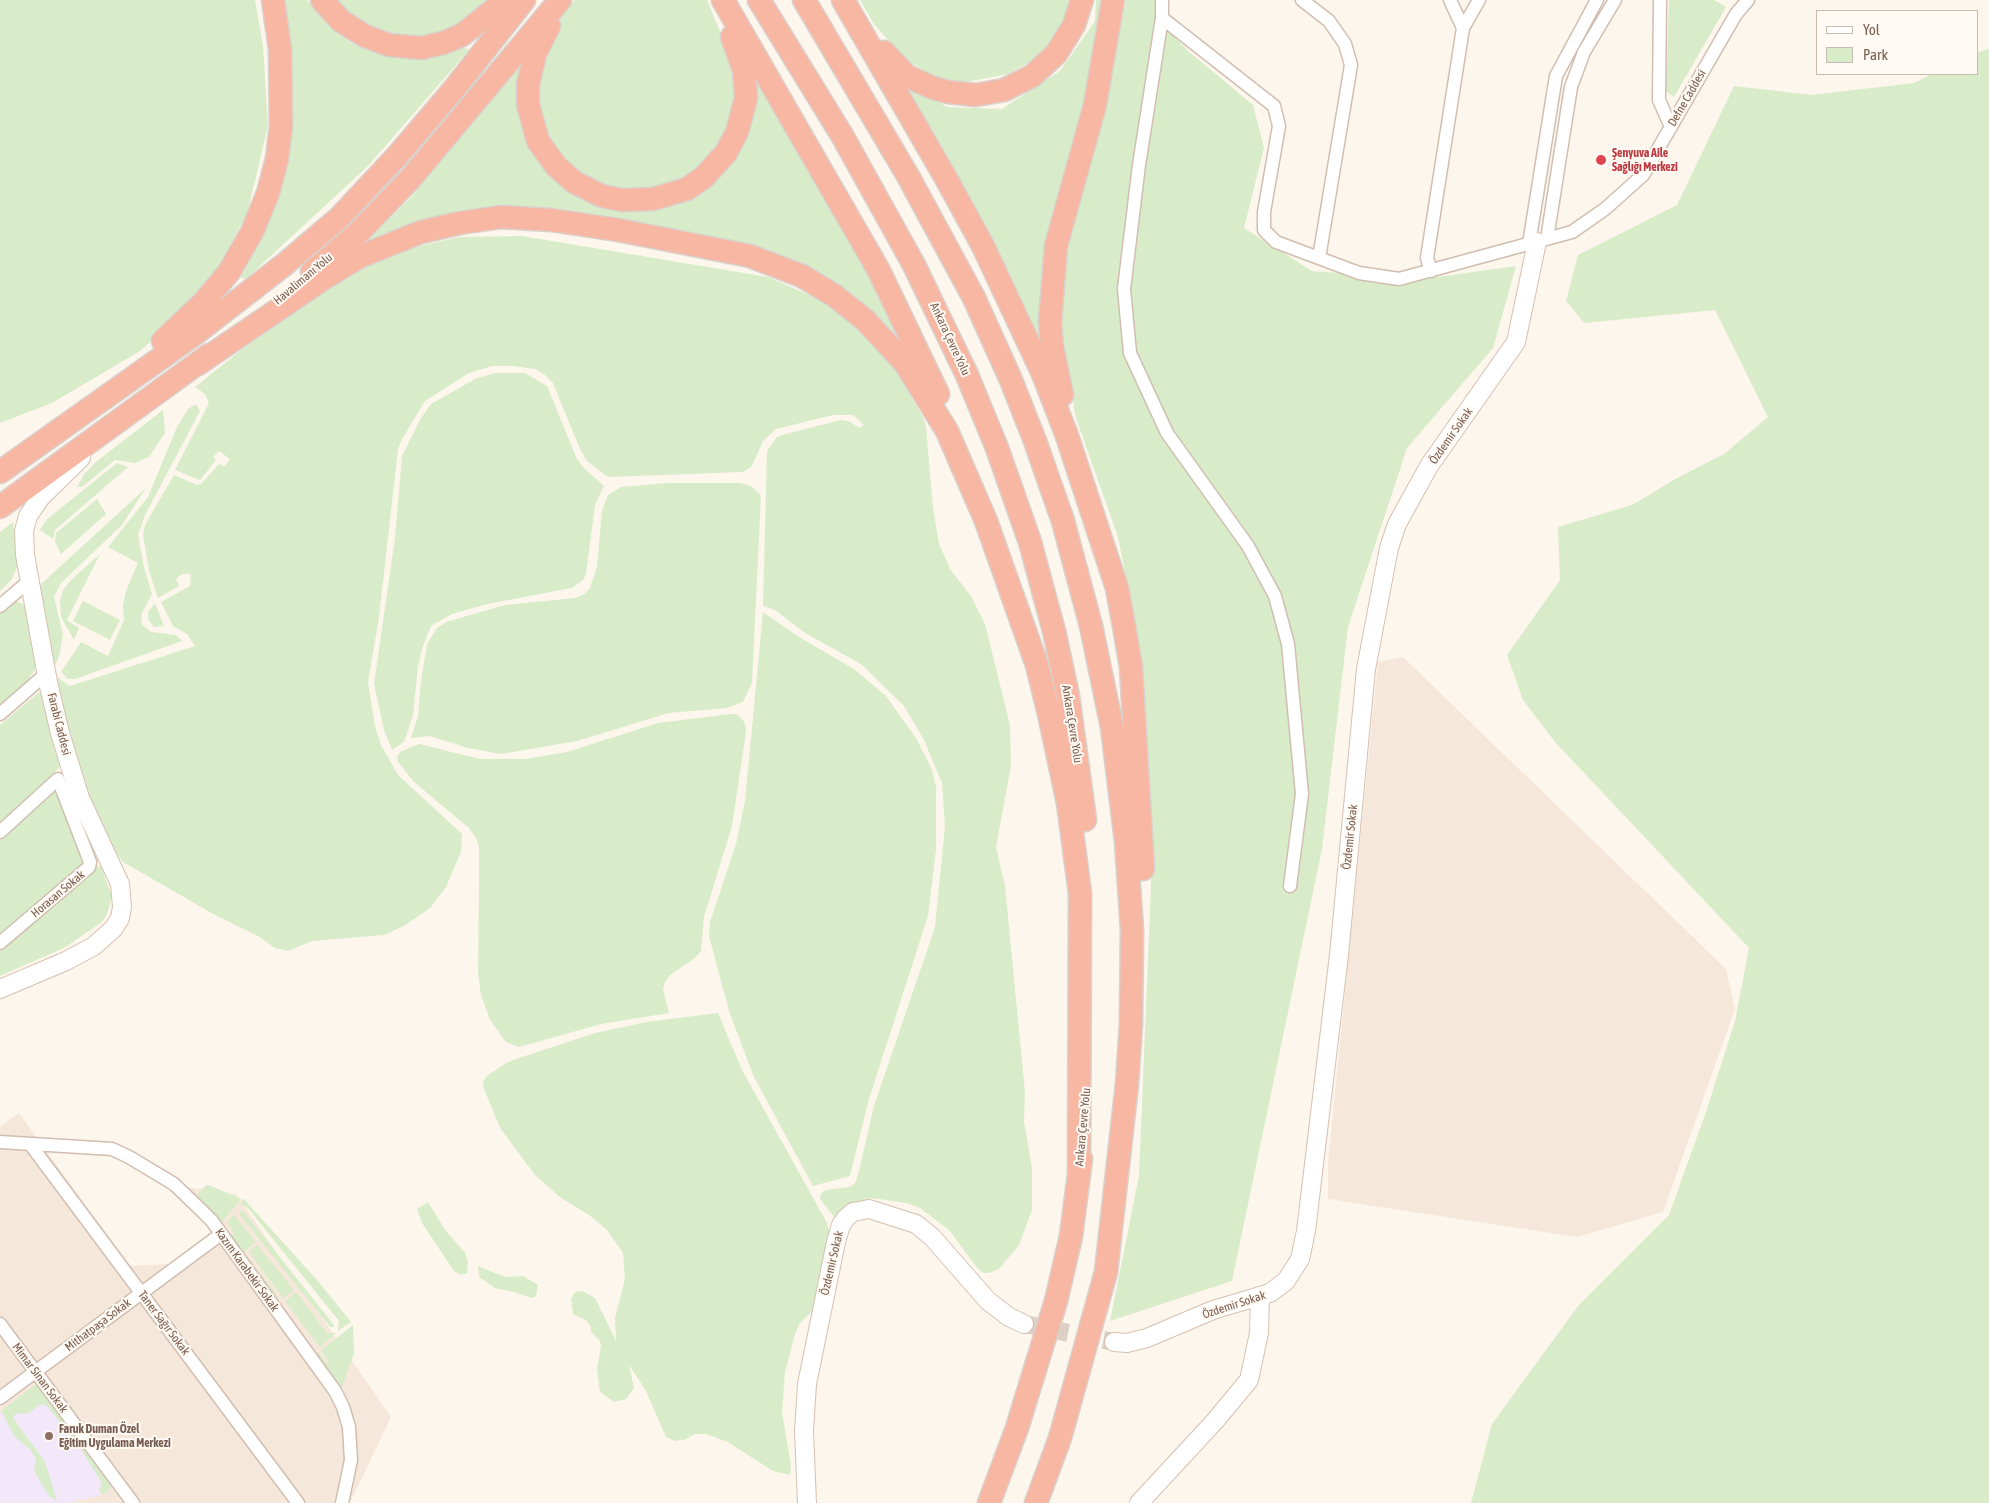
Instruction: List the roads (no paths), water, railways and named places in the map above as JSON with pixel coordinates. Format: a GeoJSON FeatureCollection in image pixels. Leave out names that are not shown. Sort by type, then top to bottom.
{"type":"FeatureCollection","features":[{"type":"Feature","properties":{"kind":"highway"},"geometry":{"type":"LineString","coordinates":[[43,441],[175,331],[220,284],[249,238],[263,208],[273,175],[282,126],[281,58],[274,0]]}},
{"type":"Feature","properties":{"kind":"highway"},"geometry":{"type":"LineString","coordinates":[[322,0],[341,21],[365,36],[389,45],[422,48],[443,43],[462,35],[506,0]]}},
{"type":"Feature","properties":{"kind":"highway","name":"Havalimanı Yolu"},"geometry":{"type":"LineString","coordinates":[[0,472],[192,336],[285,264],[339,218],[398,155],[454,89],[524,0]]}},
{"type":"Feature","properties":{"kind":"highway","name":"Havalimanı Yolu"},"geometry":{"type":"LineString","coordinates":[[0,507],[198,364],[325,262],[380,211],[411,178],[560,0]]}},
{"type":"Feature","properties":{"kind":"highway"},"geometry":{"type":"LineString","coordinates":[[566,0],[542,37],[532,64],[528,94],[532,125],[538,141],[548,158],[574,182],[602,196],[636,201],[675,194],[696,183],[720,162],[738,132],[746,98],[744,70],[714,0]]}},
{"type":"Feature","properties":{"kind":"highway"},"geometry":{"type":"LineString","coordinates":[[723,0],[898,306],[950,424],[1037,665],[1056,741],[1068,802],[1080,894],[1079,1173]]}},
{"type":"Feature","properties":{"kind":"highway","name":"Ankara Çevre Yolu"},"geometry":{"type":"LineString","coordinates":[[759,0],[876,195],[942,321],[997,448],[1030,542],[1047,601],[1073,727],[1084,803],[1090,869],[1093,963],[1089,1062],[1079,1173],[1071,1236],[1056,1301],[1017,1428],[989,1503]]}},
{"type":"Feature","properties":{"kind":"highway"},"geometry":{"type":"LineString","coordinates":[[804,0],[908,176],[970,291],[992,337],[1049,478],[1091,626],[1112,727],[1126,841],[1132,930],[1131,1024],[1127,1084],[1106,1272]]}},
{"type":"Feature","properties":{"kind":"highway"},"geometry":{"type":"LineString","coordinates":[[843,0],[947,180],[1005,291],[1054,402],[1117,588]]}},
{"type":"Feature","properties":{"kind":"highway"},"geometry":{"type":"LineString","coordinates":[[847,0],[883,51],[908,76],[948,92],[976,94],[1004,90],[1017,85],[1046,65],[1066,41],[1082,0]]}},
{"type":"Feature","properties":{"kind":"highway"},"geometry":{"type":"LineString","coordinates":[[1036,1503],[1060,1438],[1106,1272],[1126,1178],[1144,1002],[1143,869],[1131,667],[1117,588],[1098,512],[1061,389],[1052,346],[1050,322],[1056,246],[1095,105],[1113,0]]}},
{"type":"Feature","properties":{"kind":"highway"},"geometry":{"type":"LineString","coordinates":[[198,364],[342,267],[398,240],[442,226],[482,219],[518,217],[551,220],[693,244],[750,256],[786,268],[834,296],[865,320],[905,363],[930,402],[946,431],[986,521]]}},
{"type":"Feature","properties":{"kind":"street"},"geometry":{"type":"LineString","coordinates":[[1162,0],[1162,18],[1139,165],[1124,289],[1130,353],[1167,433],[1248,546],[1275,596],[1288,644],[1302,794],[1290,886]]}},
{"type":"Feature","properties":{"kind":"street"},"geometry":{"type":"LineString","coordinates":[[1302,0],[1328,21],[1345,44],[1351,65],[1319,258]]}},
{"type":"Feature","properties":{"kind":"street"},"geometry":{"type":"LineString","coordinates":[[1450,0],[1463,28]]}},
{"type":"Feature","properties":{"kind":"street"},"geometry":{"type":"LineString","coordinates":[[1431,271],[1427,258],[1463,28],[1480,0]]}},
{"type":"Feature","properties":{"kind":"street"},"geometry":{"type":"LineString","coordinates":[[1538,242],[1556,76],[1597,0]]}},
{"type":"Feature","properties":{"kind":"street"},"geometry":{"type":"LineString","coordinates":[[1538,242],[1570,87],[1584,52],[1615,0]]}},
{"type":"Feature","properties":{"kind":"street"},"geometry":{"type":"LineString","coordinates":[[1660,0],[1659,100],[1671,127]]}},
{"type":"Feature","properties":{"kind":"street","name":"Defne Caddesi"},"geometry":{"type":"LineString","coordinates":[[1162,18],[1274,106],[1279,126],[1264,212],[1264,230],[1276,242],[1359,273],[1399,279],[1572,232],[1604,209],[1643,175],[1736,14],[1748,0]]}},
{"type":"Feature","properties":{"kind":"street","name":"Özdemir Sokak"},"geometry":{"type":"LineString","coordinates":[[1114,1342],[1127,1343],[1147,1338],[1213,1310],[1270,1293],[1286,1281],[1300,1259],[1306,1231],[1339,955],[1366,669],[1389,548],[1400,518],[1430,466],[1516,342],[1538,242]]}},
{"type":"Feature","properties":{"kind":"street","name":"Farabi Caddesi"},"geometry":{"type":"LineString","coordinates":[[0,989],[66,962],[94,946],[114,928],[120,918],[122,907],[120,884],[115,870],[85,811],[74,781],[46,673],[25,555],[25,528],[28,516],[41,497],[124,418]]}},
{"type":"Feature","properties":{"kind":"street"},"geometry":{"type":"LineString","coordinates":[[0,514],[17,519],[25,528]]}},
{"type":"Feature","properties":{"kind":"street"},"geometry":{"type":"LineString","coordinates":[[0,606],[29,581]]}},
{"type":"Feature","properties":{"kind":"street"},"geometry":{"type":"LineString","coordinates":[[0,714],[46,673]]}},
{"type":"Feature","properties":{"kind":"street","name":"Horasan Sokak"},"geometry":{"type":"LineString","coordinates":[[0,832],[58,779],[90,862],[88,867],[0,943]]}},
{"type":"Feature","properties":{"kind":"street","name":"Kazım Karabekir Sokak"},"geometry":{"type":"LineString","coordinates":[[0,1142],[106,1148],[129,1157],[174,1184],[200,1209],[221,1234],[335,1391],[343,1407],[349,1426],[351,1460],[342,1503]]}},
{"type":"Feature","properties":{"kind":"street","name":"Taner Sağır Sokak"},"geometry":{"type":"LineString","coordinates":[[30,1144],[298,1503]]}},
{"type":"Feature","properties":{"kind":"street","name":"Özdemir Sokak"},"geometry":{"type":"LineString","coordinates":[[807,1503],[804,1431],[808,1384],[836,1242],[841,1225],[853,1212],[869,1209],[916,1224],[932,1237],[988,1301],[1009,1317],[1024,1324]]}},
{"type":"Feature","properties":{"kind":"street","name":"Mithatpaşa Sokak"},"geometry":{"type":"LineString","coordinates":[[0,1398],[221,1234]]}},
{"type":"Feature","properties":{"kind":"street"},"geometry":{"type":"LineString","coordinates":[[1139,1503],[1215,1421],[1249,1380],[1259,1333],[1260,1296]]}},
{"type":"Feature","properties":{"kind":"street","name":"Mimar Sinan Sokak"},"geometry":{"type":"LineString","coordinates":[[0,1324],[133,1503]]}},
{"type":"Feature","properties":{"kind":"tunnel"},"geometry":{"type":"LineString","coordinates":[[1024,1324],[1114,1342]]}},
{"type":"Feature","properties":{"kind":"place","name":"Şenyuva Aile Sağlığı Merkezi"},"geometry":{"type":"Point","coordinates":[1601,160]}},
{"type":"Feature","properties":{"kind":"place","name":"Faruk Duman Özel Eğitim Uygulama Merkezi"},"geometry":{"type":"Point","coordinates":[49,1436]}}]}
